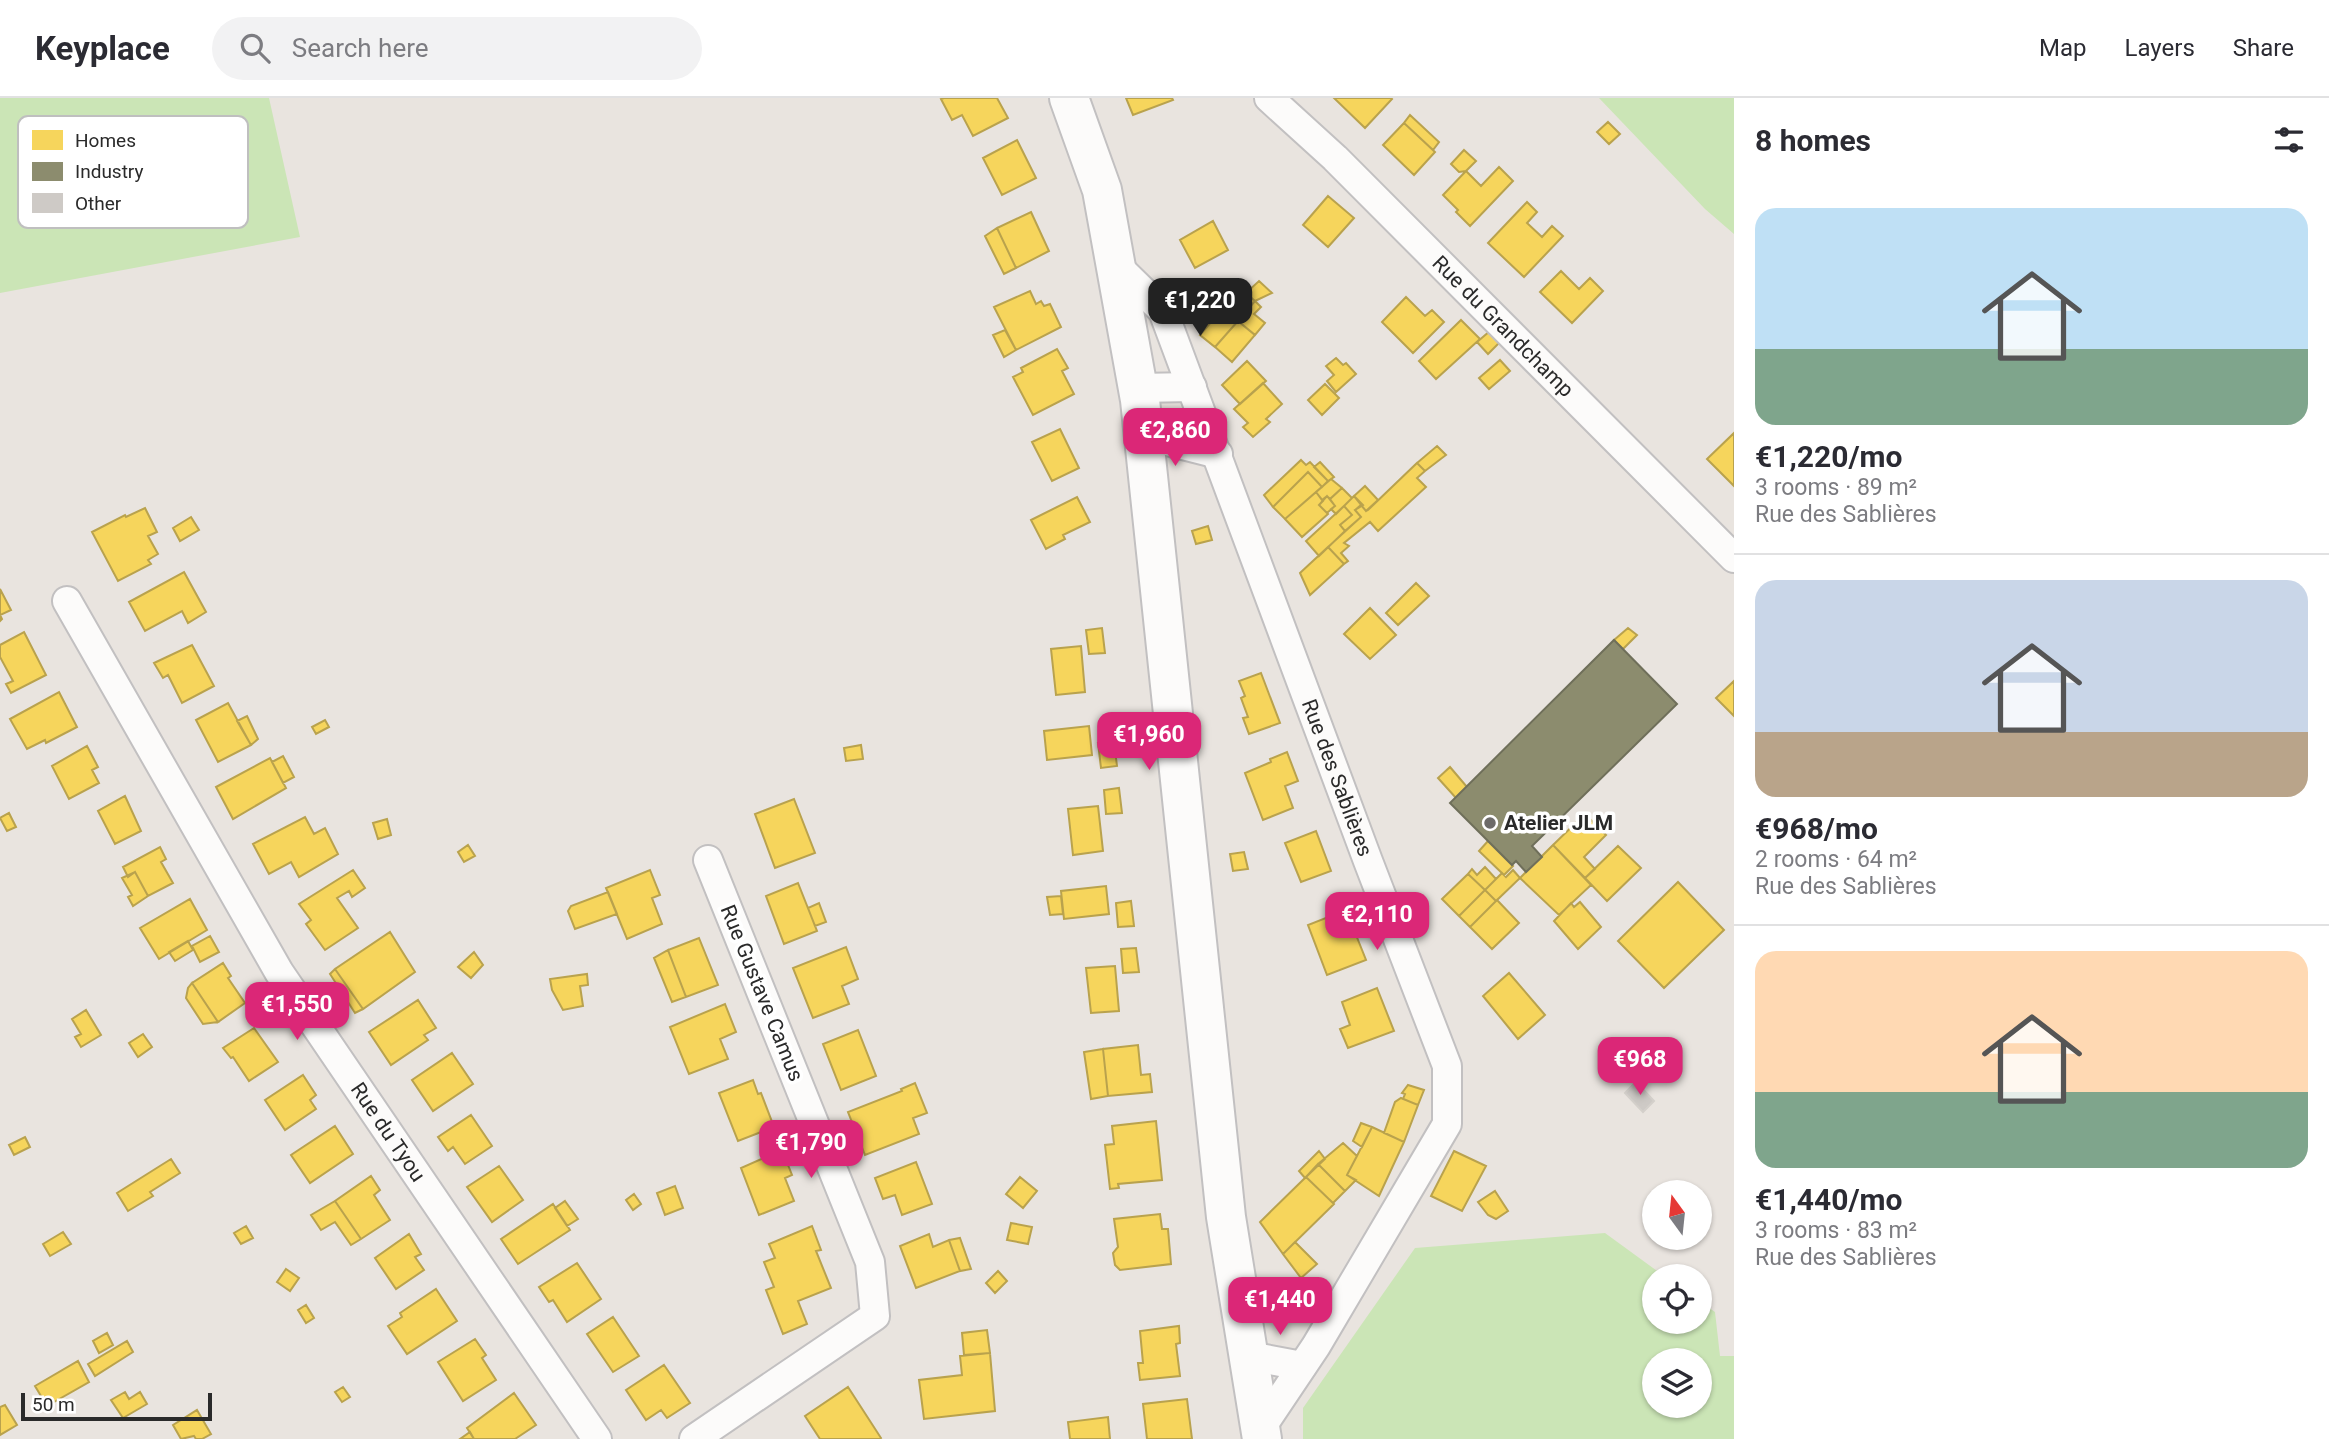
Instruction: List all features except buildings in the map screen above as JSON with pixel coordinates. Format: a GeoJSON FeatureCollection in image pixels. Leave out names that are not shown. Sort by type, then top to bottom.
{"type":"FeatureCollection","features":[{"type":"Feature","properties":{"kind":"main road","name":"Rue des Sablières"},"geometry":{"type":"LineString","coordinates":[[1069,98],[1102,190],[1138,388],[1224,1204],[1262,1434]]}},
{"type":"Feature","properties":{"kind":"street","name":"Rue du Grandchamp"},"geometry":{"type":"LineString","coordinates":[[1269,98],[1335,159],[1734,558]]}},
{"type":"Feature","properties":{"kind":"street","name":"Rue des Sablières"},"geometry":{"type":"LineString","coordinates":[[1116,265],[1163,311],[1447,1066],[1447,1124],[1262,1434]]}},
{"type":"Feature","properties":{"kind":"street"},"geometry":{"type":"LineString","coordinates":[[1138,388],[1192,387]]}},
{"type":"Feature","properties":{"kind":"street"},"geometry":{"type":"LineString","coordinates":[[1143,435],[1218,454]]}},
{"type":"Feature","properties":{"kind":"street","name":"Rue du Tyou"},"geometry":{"type":"LineString","coordinates":[[67,601],[279,972],[597,1439]]}},
{"type":"Feature","properties":{"kind":"street","name":"Rue Gustave Camus"},"geometry":{"type":"LineString","coordinates":[[694,1439],[876,1316],[870,1262],[708,860]]}},
{"type":"Feature","properties":{"kind":"street"},"geometry":{"type":"LineString","coordinates":[[1249,1356],[1302,1366]]}},
{"type":"Feature","properties":{"kind":"green space"},"geometry":{"type":"Polygon","coordinates":[[[0,98],[269,98],[300,237],[0,293],[0,98]]]}},
{"type":"Feature","properties":{"kind":"green space"},"geometry":{"type":"Polygon","coordinates":[[[1599,98],[1734,98],[1734,234],[1705,209],[1599,98]]]}},
{"type":"Feature","properties":{"kind":"green space"},"geometry":{"type":"Polygon","coordinates":[[[1605,1233],[1648,1264],[1642,1264],[1642,1334],[1712,1334],[1712,1310],[1715,1312],[1720,1356],[1734,1356],[1734,1439],[1303,1439],[1303,1408],[1415,1248],[1605,1233]]]}},
{"type":"Feature","properties":{"kind":"place","name":"Atelier JLM"},"geometry":{"type":"Point","coordinates":[1490,823]}}]}
